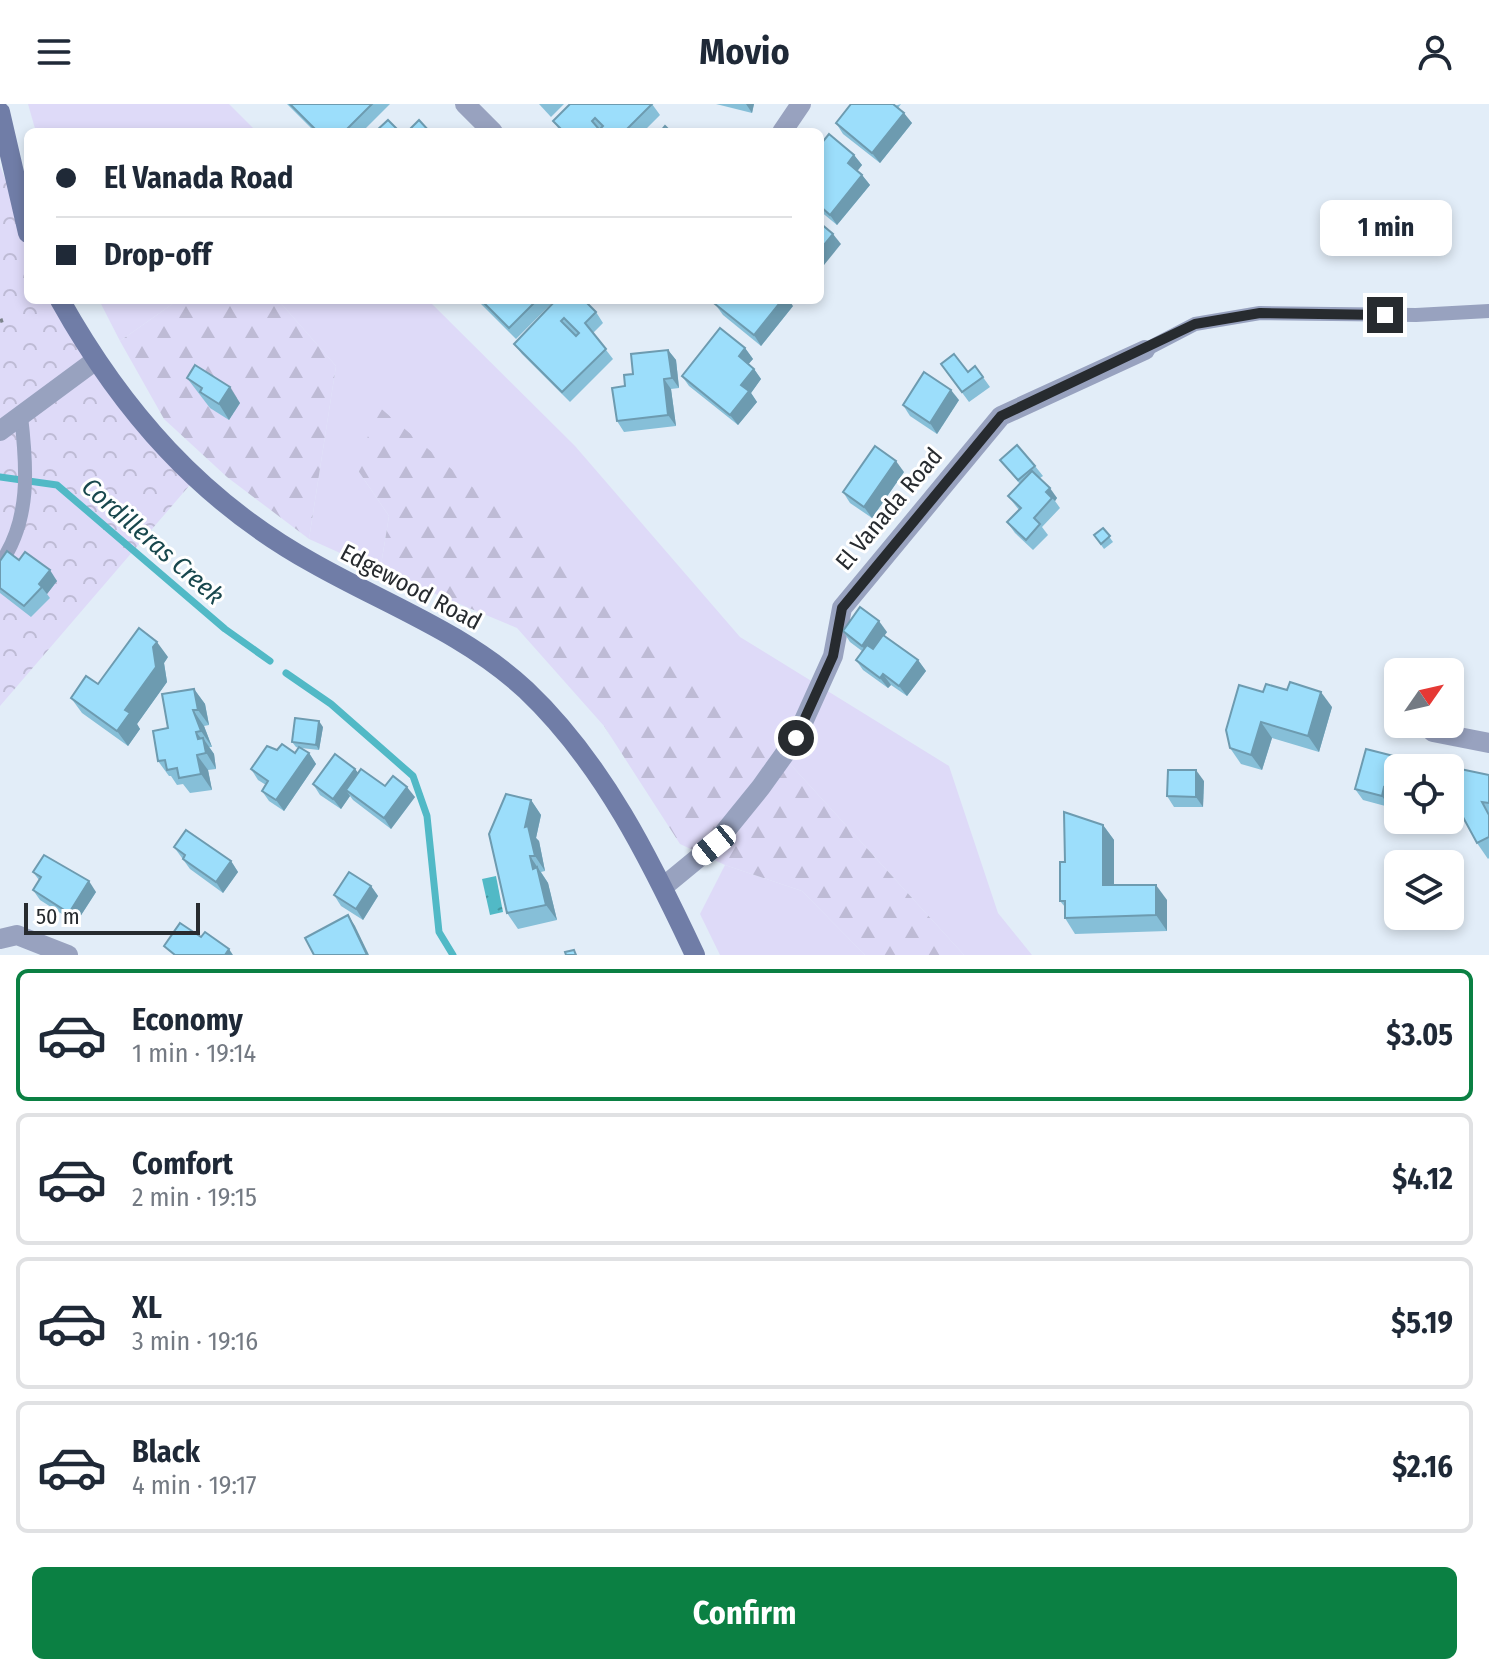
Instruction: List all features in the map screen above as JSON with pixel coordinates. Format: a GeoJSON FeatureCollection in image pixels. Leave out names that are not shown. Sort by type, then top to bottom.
{"type":"FeatureCollection","features":[{"type":"Feature","properties":{"kind":"main road"},"geometry":{"type":"LineString","coordinates":[[0,112],[24,217]]}},
{"type":"Feature","properties":{"kind":"main road"},"geometry":{"type":"LineString","coordinates":[[0,166],[24,224]]}},
{"type":"Feature","properties":{"kind":"main road","name":"Edgewood Road"},"geometry":{"type":"LineString","coordinates":[[62,304],[96,360],[159,445],[232,511],[313,564],[448,633],[525,690],[587,759],[663,887],[695,955]]}},
{"type":"Feature","properties":{"kind":"street"},"geometry":{"type":"LineString","coordinates":[[465,104],[489,128]]}},
{"type":"Feature","properties":{"kind":"street"},"geometry":{"type":"LineString","coordinates":[[785,128],[801,104]]}},
{"type":"Feature","properties":{"kind":"street","name":"El Vanada Road"},"geometry":{"type":"LineString","coordinates":[[663,887],[714,845],[761,787],[796,738],[833,656],[842,608],[1001,416],[1145,350]]}},
{"type":"Feature","properties":{"kind":"street"},"geometry":{"type":"LineString","coordinates":[[11,423],[96,360]]}},
{"type":"Feature","properties":{"kind":"street"},"geometry":{"type":"LineString","coordinates":[[1464,738],[1489,743]]}},
{"type":"Feature","properties":{"kind":"street"},"geometry":{"type":"LineString","coordinates":[[0,939],[17,935],[68,955]]}},
{"type":"Feature","properties":{"kind":"lane"},"geometry":{"type":"LineString","coordinates":[[1145,350],[1195,324],[1260,313],[1416,315],[1489,311]]}},
{"type":"Feature","properties":{"kind":"lane"},"geometry":{"type":"LineString","coordinates":[[0,564],[15,543],[24,508],[24,447],[11,423]]}},
{"type":"Feature","properties":{"kind":"green space"},"geometry":{"type":"Polygon","coordinates":[[[28,104],[229,104],[253,128],[35,128],[28,104]]]}},
{"type":"Feature","properties":{"kind":"green space"},"geometry":{"type":"Polygon","coordinates":[[[0,166],[24,226],[24,304],[63,304],[195,479],[0,706],[0,166]]]}},
{"type":"Feature","properties":{"kind":"green space"},"geometry":{"type":"Polygon","coordinates":[[[101,304],[172,304],[120,341],[101,304]]]}},
{"type":"Feature","properties":{"kind":"green space"},"geometry":{"type":"Polygon","coordinates":[[[172,304],[282,304],[336,366],[309,539],[227,477],[164,419],[120,341],[172,304]]]}},
{"type":"Feature","properties":{"kind":"green space"},"geometry":{"type":"Polygon","coordinates":[[[282,304],[432,304],[575,446],[740,637],[949,766],[998,913],[1032,955],[964,955],[772,744],[357,469],[389,516],[380,571],[309,539],[336,366],[282,304]]]}},
{"type":"Feature","properties":{"kind":"green space"},"geometry":{"type":"Polygon","coordinates":[[[378,406],[772,744],[964,955],[865,955],[802,891],[725,865],[680,844],[604,726],[517,628],[380,571],[389,516],[357,469],[378,406]]]}},
{"type":"Feature","properties":{"kind":"green space"},"geometry":{"type":"Polygon","coordinates":[[[725,865],[802,891],[865,955],[720,955],[700,914],[725,865]]]}},
{"type":"Feature","properties":{"kind":"water"},"geometry":{"type":"Polygon","coordinates":[[[496,876],[503,912],[490,915],[482,879],[496,876]]]}},
{"type":"Feature","properties":{"kind":"building"},"geometry":{"type":"Polygon","coordinates":[[[290,104],[372,104],[348,128],[314,128],[290,104]]]}},
{"type":"Feature","properties":{"kind":"building"},"geometry":{"type":"Polygon","coordinates":[[[570,104],[652,104],[628,128],[601,128],[603,126],[595,118],[592,121],[598,128],[560,128],[553,121],[570,104]]]}},
{"type":"Feature","properties":{"kind":"building"},"geometry":{"type":"Polygon","coordinates":[[[851,104],[893,104],[904,113],[872,153],[836,123],[851,104]]]}},
{"type":"Feature","properties":{"kind":"building"},"geometry":{"type":"Polygon","coordinates":[[[388,120],[396,128],[379,128],[388,120]]]}},
{"type":"Feature","properties":{"kind":"building"},"geometry":{"type":"Polygon","coordinates":[[[419,120],[426,128],[411,128],[419,120]]]}},
{"type":"Feature","properties":{"kind":"building"},"geometry":{"type":"Polygon","coordinates":[[[829,134],[854,155],[848,163],[862,175],[830,215],[824,210],[824,140],[829,134]]]}},
{"type":"Feature","properties":{"kind":"building"},"geometry":{"type":"Polygon","coordinates":[[[824,226],[833,234],[824,245],[824,226]]]}},
{"type":"Feature","properties":{"kind":"building"},"geometry":{"type":"Polygon","coordinates":[[[485,304],[533,304],[509,328],[485,304]]]}},
{"type":"Feature","properties":{"kind":"building"},"geometry":{"type":"Polygon","coordinates":[[[552,304],[588,304],[596,312],[585,323],[606,349],[562,392],[514,344],[552,304]],[[564,318],[561,321],[576,336],[579,333],[564,318]]]}},
{"type":"Feature","properties":{"kind":"building"},"geometry":{"type":"Polygon","coordinates":[[[715,304],[779,304],[754,335],[715,304]]]}},
{"type":"Feature","properties":{"kind":"building"},"geometry":{"type":"Polygon","coordinates":[[[720,328],[745,348],[739,356],[754,369],[741,385],[749,391],[730,415],[682,376],[720,328]]]}},
{"type":"Feature","properties":{"kind":"building"},"geometry":{"type":"Polygon","coordinates":[[[668,350],[672,378],[664,379],[668,415],[617,421],[612,388],[625,386],[624,375],[633,374],[631,354],[668,350]]]}},
{"type":"Feature","properties":{"kind":"building"},"geometry":{"type":"Polygon","coordinates":[[[954,354],[968,372],[975,366],[983,377],[962,392],[941,364],[954,354]]]}},
{"type":"Feature","properties":{"kind":"building"},"geometry":{"type":"Polygon","coordinates":[[[195,365],[230,387],[219,404],[200,392],[202,388],[187,378],[195,365]]]}},
{"type":"Feature","properties":{"kind":"building"},"geometry":{"type":"Polygon","coordinates":[[[924,372],[951,390],[930,423],[903,405],[924,372]]]}},
{"type":"Feature","properties":{"kind":"building"},"geometry":{"type":"Polygon","coordinates":[[[1017,445],[1035,466],[1018,480],[1000,460],[1017,445]]]}},
{"type":"Feature","properties":{"kind":"building"},"geometry":{"type":"Polygon","coordinates":[[[875,446],[896,461],[864,507],[843,492],[875,446]]]}},
{"type":"Feature","properties":{"kind":"building"},"geometry":{"type":"Polygon","coordinates":[[[1032,471],[1050,488],[1046,492],[1052,498],[1034,518],[1040,524],[1026,540],[1007,522],[1021,508],[1008,496],[1032,471]]]}},
{"type":"Feature","properties":{"kind":"building"},"geometry":{"type":"Polygon","coordinates":[[[1103,528],[1110,536],[1101,544],[1094,535],[1103,528]]]}},
{"type":"Feature","properties":{"kind":"building"},"geometry":{"type":"Polygon","coordinates":[[[7,551],[19,560],[25,552],[50,570],[39,584],[42,587],[24,606],[0,588],[0,561],[7,551]]]}},
{"type":"Feature","properties":{"kind":"building"},"geometry":{"type":"Polygon","coordinates":[[[860,607],[879,621],[862,646],[843,631],[860,607]]]}},
{"type":"Feature","properties":{"kind":"building"},"geometry":{"type":"Polygon","coordinates":[[[139,628],[157,642],[153,647],[156,667],[125,710],[130,713],[117,731],[71,698],[86,676],[98,684],[139,628]]]}},
{"type":"Feature","properties":{"kind":"building"},"geometry":{"type":"Polygon","coordinates":[[[883,635],[918,660],[899,686],[883,674],[880,678],[856,660],[867,645],[873,649],[883,635]]]}},
{"type":"Feature","properties":{"kind":"building"},"geometry":{"type":"Polygon","coordinates":[[[1290,682],[1321,692],[1308,736],[1261,722],[1251,755],[1230,748],[1226,730],[1239,685],[1263,692],[1266,684],[1287,690],[1290,682]]]}},
{"type":"Feature","properties":{"kind":"building"},"geometry":{"type":"Polygon","coordinates":[[[194,689],[198,710],[193,710],[201,731],[196,732],[198,739],[203,738],[206,753],[197,755],[201,774],[179,778],[177,768],[167,770],[165,760],[158,761],[153,731],[168,728],[162,694],[194,689]]]}},
{"type":"Feature","properties":{"kind":"building"},"geometry":{"type":"Polygon","coordinates":[[[295,718],[319,721],[316,745],[292,742],[295,718]]]}},
{"type":"Feature","properties":{"kind":"building"},"geometry":{"type":"Polygon","coordinates":[[[282,744],[295,753],[299,747],[309,753],[276,800],[262,791],[268,781],[251,769],[267,746],[277,750],[282,744]]]}},
{"type":"Feature","properties":{"kind":"building"},"geometry":{"type":"Polygon","coordinates":[[[1366,749],[1386,754],[1382,796],[1355,789],[1366,749]]]}},
{"type":"Feature","properties":{"kind":"building"},"geometry":{"type":"Polygon","coordinates":[[[335,754],[355,769],[333,799],[313,784],[335,754]]]}},
{"type":"Feature","properties":{"kind":"building"},"geometry":{"type":"Polygon","coordinates":[[[361,769],[385,786],[393,776],[407,787],[384,818],[346,790],[361,769]]]}},
{"type":"Feature","properties":{"kind":"building"},"geometry":{"type":"Polygon","coordinates":[[[1168,770],[1196,770],[1196,797],[1167,796],[1168,770]]]}},
{"type":"Feature","properties":{"kind":"building"},"geometry":{"type":"Polygon","coordinates":[[[1464,770],[1489,775],[1489,803],[1482,802],[1489,815],[1489,837],[1477,843],[1464,819],[1464,770]]]}},
{"type":"Feature","properties":{"kind":"building"},"geometry":{"type":"Polygon","coordinates":[[[506,794],[531,800],[525,827],[528,826],[535,856],[530,856],[533,869],[537,867],[546,905],[507,913],[489,834],[506,794]]]}},
{"type":"Feature","properties":{"kind":"building"},"geometry":{"type":"Polygon","coordinates":[[[1064,812],[1103,825],[1103,885],[1156,885],[1156,915],[1065,918],[1065,901],[1060,901],[1060,862],[1065,862],[1064,812]]]}},
{"type":"Feature","properties":{"kind":"building"},"geometry":{"type":"Polygon","coordinates":[[[186,830],[231,861],[216,882],[183,859],[185,855],[174,847],[186,830]]]}},
{"type":"Feature","properties":{"kind":"building"},"geometry":{"type":"Polygon","coordinates":[[[44,855],[89,881],[69,913],[33,890],[41,877],[33,872],[44,855]]]}},
{"type":"Feature","properties":{"kind":"building"},"geometry":{"type":"Polygon","coordinates":[[[349,872],[371,886],[356,909],[334,895],[349,872]]]}},
{"type":"Feature","properties":{"kind":"building"},"geometry":{"type":"Polygon","coordinates":[[[348,915],[367,955],[314,955],[305,938],[348,915]]]}},
{"type":"Feature","properties":{"kind":"building"},"geometry":{"type":"Polygon","coordinates":[[[180,923],[201,937],[205,932],[229,949],[225,955],[175,955],[164,946],[180,923]]]}},
{"type":"Feature","properties":{"kind":"waterway","name":"Cordilleras Creek"},"geometry":{"type":"LineString","coordinates":[[0,477],[57,485],[225,629],[270,661]]}},
{"type":"Feature","properties":{"kind":"waterway","name":"Cordilleras Creek"},"geometry":{"type":"LineString","coordinates":[[286,673],[331,704],[413,776],[427,816],[439,932],[453,955]]}},
{"type":"Feature","properties":{"kind":"route"},"geometry":{"type":"LineString","coordinates":[[796,738],[833,656],[842,608],[1001,416],[1195,324],[1260,313],[1385,315]]}}]}
